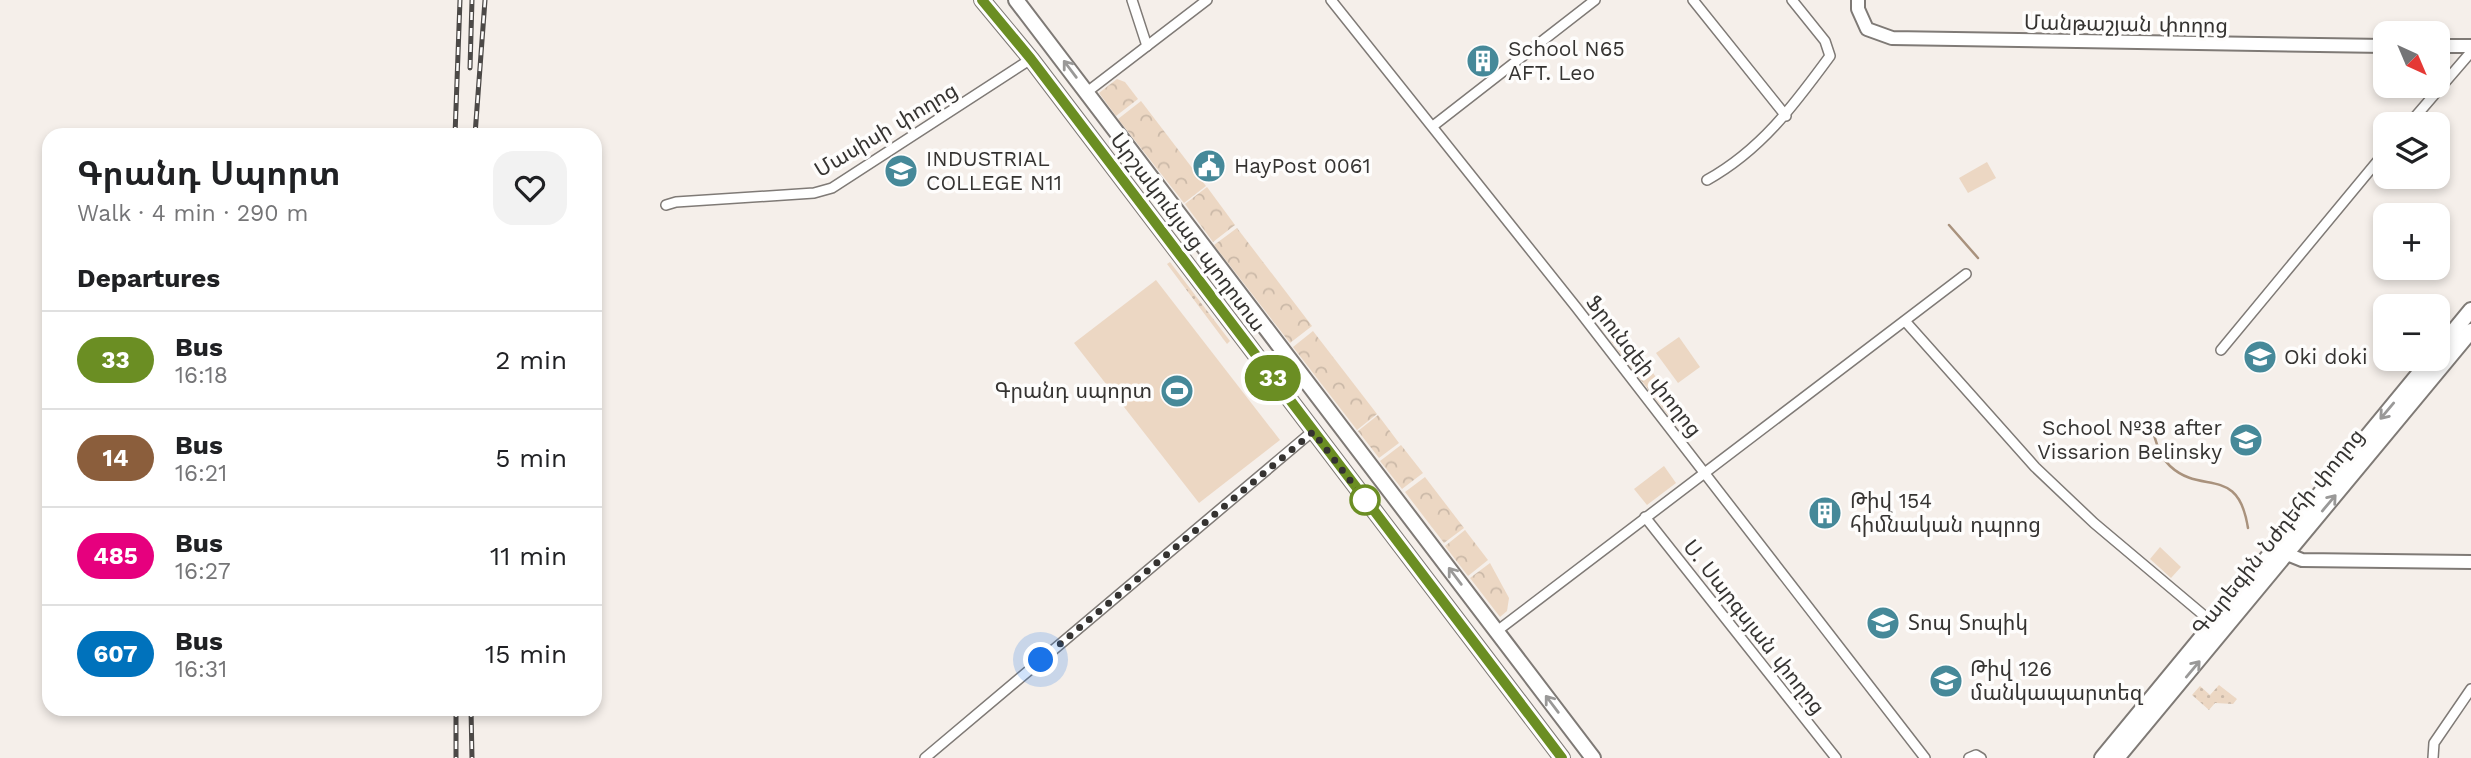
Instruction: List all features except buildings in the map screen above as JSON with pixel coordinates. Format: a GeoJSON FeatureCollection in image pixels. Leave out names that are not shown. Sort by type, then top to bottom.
{"type":"FeatureCollection","features":[{"type":"Feature","properties":{"kind":"main road","name":"Արշակունյաց պողոտա"},"geometry":{"type":"LineString","coordinates":[[982,0],[1031,59],[1562,758]]}},
{"type":"Feature","properties":{"kind":"main road","name":"Արշակունյաց պողոտա"},"geometry":{"type":"LineString","coordinates":[[1016,0],[1593,758]]}},
{"type":"Feature","properties":{"kind":"main road"},"geometry":{"type":"LineString","coordinates":[[1031,59],[1052,45]]}},
{"type":"Feature","properties":{"kind":"main road"},"geometry":{"type":"LineString","coordinates":[[2450,336],[2471,310]]}},
{"type":"Feature","properties":{"kind":"main road","name":"Գարեգին Նժդեհի փողոց"},"geometry":{"type":"LineString","coordinates":[[2102,758],[2214,624],[2280,552],[2471,331]]}},
{"type":"Feature","properties":{"kind":"main road","name":"Գարեգին Նժդեհի փողոց"},"geometry":{"type":"LineString","coordinates":[[2117,758],[2422,371]]}},
{"type":"Feature","properties":{"kind":"main road"},"geometry":{"type":"LineString","coordinates":[[1313,432],[1334,416]]}},
{"type":"Feature","properties":{"kind":"street"},"geometry":{"type":"LineString","coordinates":[[1132,0],[1147,46]]}},
{"type":"Feature","properties":{"kind":"street"},"geometry":{"type":"LineString","coordinates":[[1087,92],[1207,0]]}},
{"type":"Feature","properties":{"kind":"street","name":"Ֆրունզեի փողոց"},"geometry":{"type":"LineString","coordinates":[[1331,0],[1433,126],[1925,758]]}},
{"type":"Feature","properties":{"kind":"street"},"geometry":{"type":"LineString","coordinates":[[1433,126],[1595,0]]}},
{"type":"Feature","properties":{"kind":"street"},"geometry":{"type":"LineString","coordinates":[[1693,0],[1786,116]]}},
{"type":"Feature","properties":{"kind":"street"},"geometry":{"type":"LineString","coordinates":[[1707,180],[1751,152],[1786,116],[1830,56],[1825,41],[1792,0]]}},
{"type":"Feature","properties":{"kind":"street","name":"Մանթաշյան փողոց"},"geometry":{"type":"LineString","coordinates":[[1858,0],[1858,9],[1867,29],[1905,38],[2373,46]]}},
{"type":"Feature","properties":{"kind":"street"},"geometry":{"type":"LineString","coordinates":[[2450,46],[2471,46]]}},
{"type":"Feature","properties":{"kind":"street"},"geometry":{"type":"LineString","coordinates":[[2419,112],[2471,52]]}},
{"type":"Feature","properties":{"kind":"street","name":"Մասիսի փողոց"},"geometry":{"type":"LineString","coordinates":[[666,205],[676,202],[814,194],[832,188],[1031,59]]}},
{"type":"Feature","properties":{"kind":"street"},"geometry":{"type":"LineString","coordinates":[[2221,350],[2373,166]]}},
{"type":"Feature","properties":{"kind":"street"},"geometry":{"type":"LineString","coordinates":[[1497,631],[1966,274]]}},
{"type":"Feature","properties":{"kind":"street"},"geometry":{"type":"LineString","coordinates":[[1905,321],[2035,467],[2094,523],[2214,624]]}},
{"type":"Feature","properties":{"kind":"street"},"geometry":{"type":"LineString","coordinates":[[925,758],[1313,432]]}},
{"type":"Feature","properties":{"kind":"street","name":"Ս. Սարգսյան փողոց"},"geometry":{"type":"LineString","coordinates":[[1645,517],[1836,758]]}},
{"type":"Feature","properties":{"kind":"street"},"geometry":{"type":"LineString","coordinates":[[2280,552],[2302,560],[2471,562]]}},
{"type":"Feature","properties":{"kind":"street"},"geometry":{"type":"LineString","coordinates":[[2433,758],[2434,743],[2471,689]]}},
{"type":"Feature","properties":{"kind":"street"},"geometry":{"type":"LineString","coordinates":[[1969,758],[1976,755],[1981,758]]}},
{"type":"Feature","properties":{"kind":"green space"},"geometry":{"type":"Polygon","coordinates":[[[1117,79],[1125,82],[1138,99],[1116,116],[1099,93],[1117,79]]]}},
{"type":"Feature","properties":{"kind":"green space"},"geometry":{"type":"Polygon","coordinates":[[[1141,101],[1206,186],[1184,203],[1118,119],[1141,101]]]}},
{"type":"Feature","properties":{"kind":"green space"},"geometry":{"type":"Polygon","coordinates":[[[1987,162],[1996,178],[1968,193],[1959,178],[1987,162]]]}},
{"type":"Feature","properties":{"kind":"green space"},"geometry":{"type":"Polygon","coordinates":[[[1207,187],[1235,225],[1213,242],[1185,204],[1207,187]]]}},
{"type":"Feature","properties":{"kind":"green space"},"geometry":{"type":"Polygon","coordinates":[[[1237,228],[1312,326],[1290,343],[1214,245],[1237,228]]]}},
{"type":"Feature","properties":{"kind":"green space"},"geometry":{"type":"Polygon","coordinates":[[[1170,262],[1230,341],[1227,344],[1167,264],[1170,262]]]}},
{"type":"Feature","properties":{"kind":"green space","name":"Գրանդ սպորտ"},"geometry":{"type":"Polygon","coordinates":[[[1156,280],[1280,440],[1199,503],[1074,343],[1156,280]]]}},
{"type":"Feature","properties":{"kind":"green space"},"geometry":{"type":"Polygon","coordinates":[[[1313,331],[1377,414],[1357,430],[1293,347],[1313,331]]]}},
{"type":"Feature","properties":{"kind":"green space"},"geometry":{"type":"Polygon","coordinates":[[[1622,331],[1678,407],[1668,415],[1610,340],[1622,331]]]}},
{"type":"Feature","properties":{"kind":"green space"},"geometry":{"type":"Polygon","coordinates":[[[1679,337],[1700,367],[1678,383],[1656,353],[1679,337]]]}},
{"type":"Feature","properties":{"kind":"green space"},"geometry":{"type":"Polygon","coordinates":[[[1378,415],[1399,443],[1379,458],[1358,431],[1378,415]]]}},
{"type":"Feature","properties":{"kind":"green space"},"geometry":{"type":"Polygon","coordinates":[[[1401,445],[1423,473],[1402,489],[1380,461],[1401,445]]]}},
{"type":"Feature","properties":{"kind":"green space"},"geometry":{"type":"Polygon","coordinates":[[[1664,466],[1676,483],[1647,505],[1634,489],[1664,466]]]}},
{"type":"Feature","properties":{"kind":"green space"},"geometry":{"type":"Polygon","coordinates":[[[1425,477],[1464,528],[1444,543],[1405,492],[1425,477]]]}},
{"type":"Feature","properties":{"kind":"green space"},"geometry":{"type":"Polygon","coordinates":[[[1465,530],[1488,560],[1468,576],[1445,546],[1465,530]]]}},
{"type":"Feature","properties":{"kind":"green space"},"geometry":{"type":"Polygon","coordinates":[[[2160,547],[2181,567],[2171,578],[2150,559],[2160,547]]]}},
{"type":"Feature","properties":{"kind":"green space"},"geometry":{"type":"Polygon","coordinates":[[[1490,563],[1509,598],[1507,611],[1500,617],[1470,578],[1490,563]]]}},
{"type":"Feature","properties":{"kind":"green space"},"geometry":{"type":"Polygon","coordinates":[[[2219,685],[2237,699],[2233,704],[2215,703],[2209,710],[2192,695],[2200,686],[2210,695],[2219,685]]]}},
{"type":"Feature","properties":{"kind":"waterway"},"geometry":{"type":"LineString","coordinates":[[1949,225],[1978,258]]}},
{"type":"Feature","properties":{"kind":"waterway"},"geometry":{"type":"LineString","coordinates":[[2149,423],[2165,461],[2182,475],[2227,488],[2243,508],[2248,528]]}},
{"type":"Feature","properties":{"kind":"railway"},"geometry":{"type":"LineString","coordinates":[[455,128],[460,0]]}},
{"type":"Feature","properties":{"kind":"railway"},"geometry":{"type":"LineString","coordinates":[[470,68],[472,0]]}},
{"type":"Feature","properties":{"kind":"railway"},"geometry":{"type":"LineString","coordinates":[[476,128],[485,0]]}},
{"type":"Feature","properties":{"kind":"railway"},"geometry":{"type":"LineString","coordinates":[[456,716],[456,758]]}},
{"type":"Feature","properties":{"kind":"railway"},"geometry":{"type":"LineString","coordinates":[[471,716],[472,758]]}},
{"type":"Feature","properties":{"kind":"bus line","name":"33"},"geometry":{"type":"LineString","coordinates":[[982,0],[1031,59],[1562,758]]}},
{"type":"Feature","properties":{"kind":"place","name":"School N65 AFT. Leo"},"geometry":{"type":"Point","coordinates":[1483,61]}},
{"type":"Feature","properties":{"kind":"place","name":"HayPost 0061"},"geometry":{"type":"Point","coordinates":[1209,166]}},
{"type":"Feature","properties":{"kind":"place","name":"INDUSTRIAL COLLEGE N11"},"geometry":{"type":"Point","coordinates":[901,171]}},
{"type":"Feature","properties":{"kind":"place","name":"Oki doki"},"geometry":{"type":"Point","coordinates":[2260,357]}},
{"type":"Feature","properties":{"kind":"place","name":"Գրանդ սպորտ"},"geometry":{"type":"Point","coordinates":[1177,391]}},
{"type":"Feature","properties":{"kind":"place","name":"School №38 after Vissarion Belinsky"},"geometry":{"type":"Point","coordinates":[2246,440]}},
{"type":"Feature","properties":{"kind":"place","name":"Թիվ 154 հիմնական դպրոց"},"geometry":{"type":"Point","coordinates":[1825,513]}},
{"type":"Feature","properties":{"kind":"place","name":"Տոպ Տոպիկ"},"geometry":{"type":"Point","coordinates":[1883,623]}},
{"type":"Feature","properties":{"kind":"place","name":"Թիվ 126 մանկապարտեզ"},"geometry":{"type":"Point","coordinates":[1946,681]}},
{"type":"Feature","properties":{"kind":"route"},"geometry":{"type":"LineString","coordinates":[[1041,660],[1313,432],[1365,500]]}}]}
